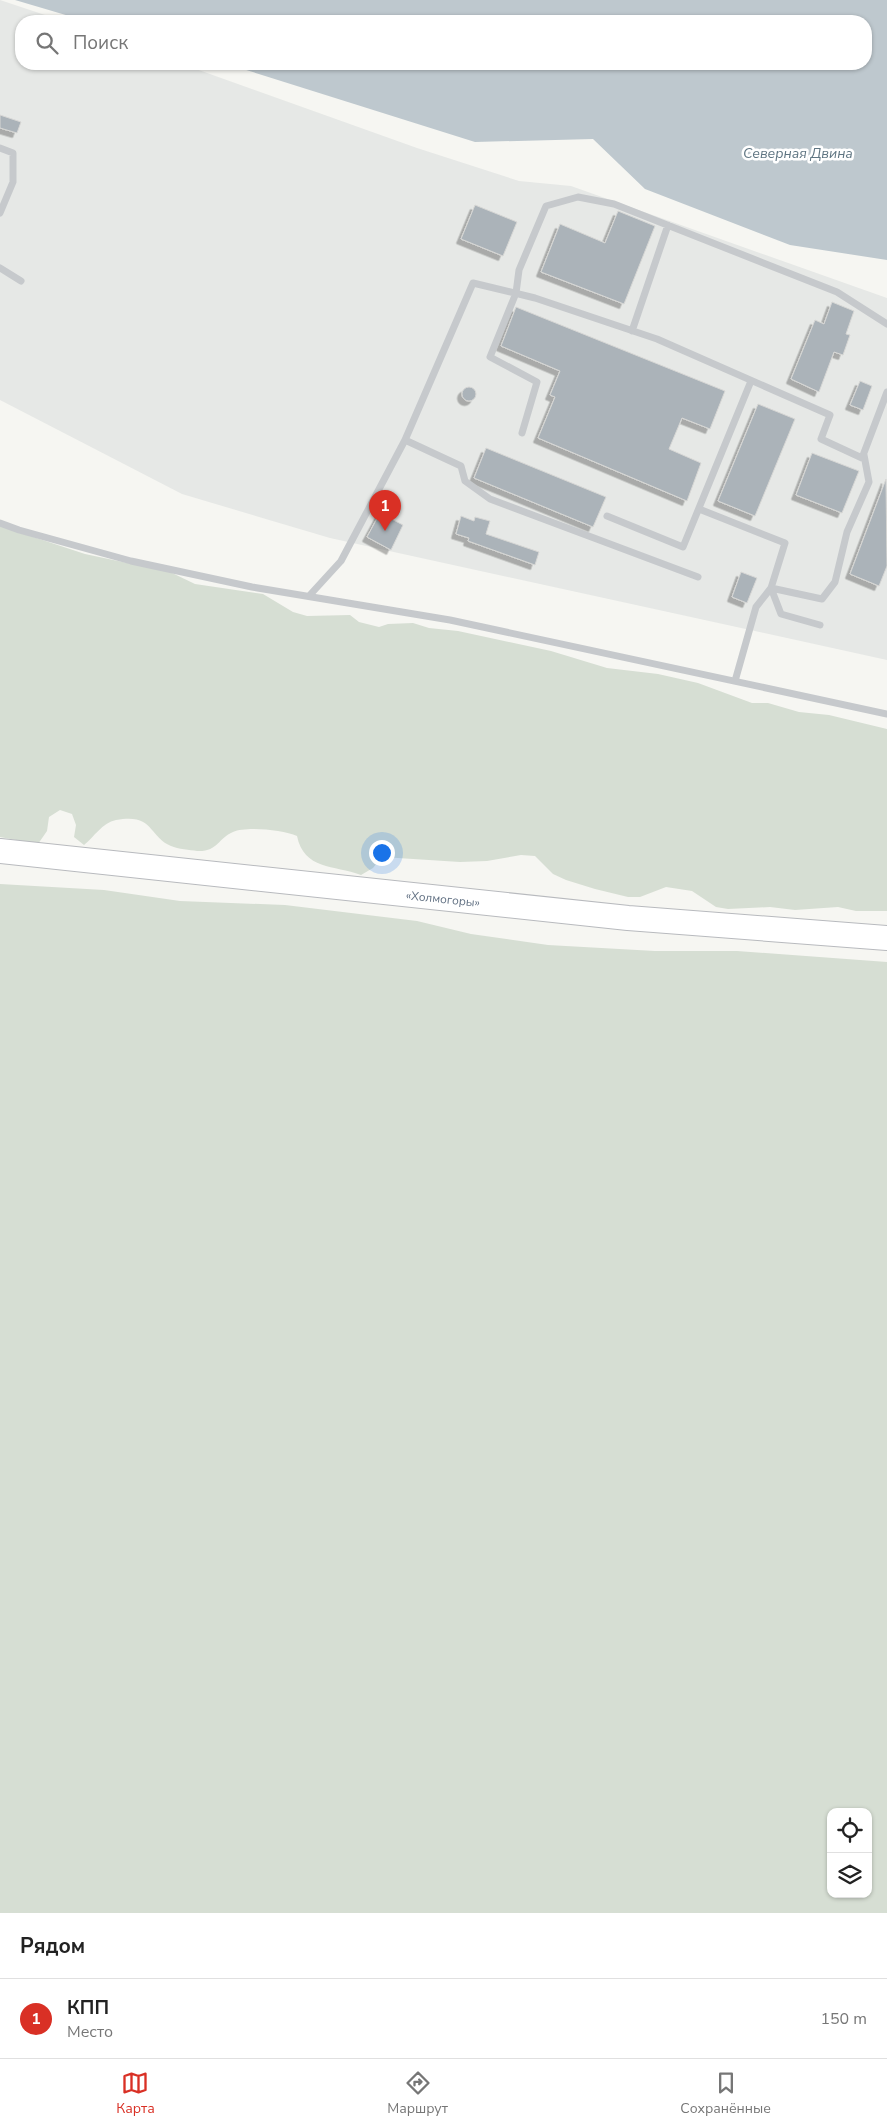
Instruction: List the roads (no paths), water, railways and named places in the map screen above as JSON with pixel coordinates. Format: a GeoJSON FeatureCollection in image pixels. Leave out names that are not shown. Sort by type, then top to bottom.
{"type":"FeatureCollection","features":[{"type":"Feature","properties":{"kind":"highway","name":"«Холмогоры»"},"geometry":{"type":"LineString","coordinates":[[0,851],[628,918],[887,938]]}},
{"type":"Feature","properties":{"kind":"lane"},"geometry":{"type":"LineString","coordinates":[[0,148],[13,153],[13,182],[0,214]]}},
{"type":"Feature","properties":{"kind":"lane"},"geometry":{"type":"LineString","coordinates":[[522,433],[537,382],[490,357],[516,293],[519,270],[546,206],[578,197],[614,204],[838,292],[887,324]]}},
{"type":"Feature","properties":{"kind":"lane"},"geometry":{"type":"LineString","coordinates":[[632,331],[668,225]]}},
{"type":"Feature","properties":{"kind":"lane"},"geometry":{"type":"LineString","coordinates":[[0,268],[21,282]]}},
{"type":"Feature","properties":{"kind":"lane"},"geometry":{"type":"LineString","coordinates":[[309,596],[341,561],[405,440],[473,283],[516,293],[632,331],[752,380],[830,415],[821,439],[862,458],[864,455]]}},
{"type":"Feature","properties":{"kind":"lane"},"geometry":{"type":"LineString","coordinates":[[607,516],[683,547],[752,380]]}},
{"type":"Feature","properties":{"kind":"lane"},"geometry":{"type":"LineString","coordinates":[[771,588],[822,599],[835,582],[847,532],[869,482],[864,455],[887,392]]}},
{"type":"Feature","properties":{"kind":"lane"},"geometry":{"type":"LineString","coordinates":[[405,440],[462,466],[465,481],[490,499],[698,576]]}},
{"type":"Feature","properties":{"kind":"lane"},"geometry":{"type":"LineString","coordinates":[[698,509],[785,543],[771,588],[756,607],[734,681]]}},
{"type":"Feature","properties":{"kind":"lane"},"geometry":{"type":"LineString","coordinates":[[0,523],[131,561],[252,587],[450,620],[887,714]]}},
{"type":"Feature","properties":{"kind":"lane"},"geometry":{"type":"LineString","coordinates":[[771,588],[781,614],[820,624]]}},
{"type":"Feature","properties":{"kind":"water","name":"Северная Двина"},"geometry":{"type":"Polygon","coordinates":[[[15,0],[887,0],[887,260],[790,245],[645,189],[593,139],[475,142],[246,70],[872,70],[872,15],[66,15],[15,0]]]}},
{"type":"Feature","properties":{"kind":"place","name":"КПП"},"geometry":{"type":"Point","coordinates":[385,531]}}]}
